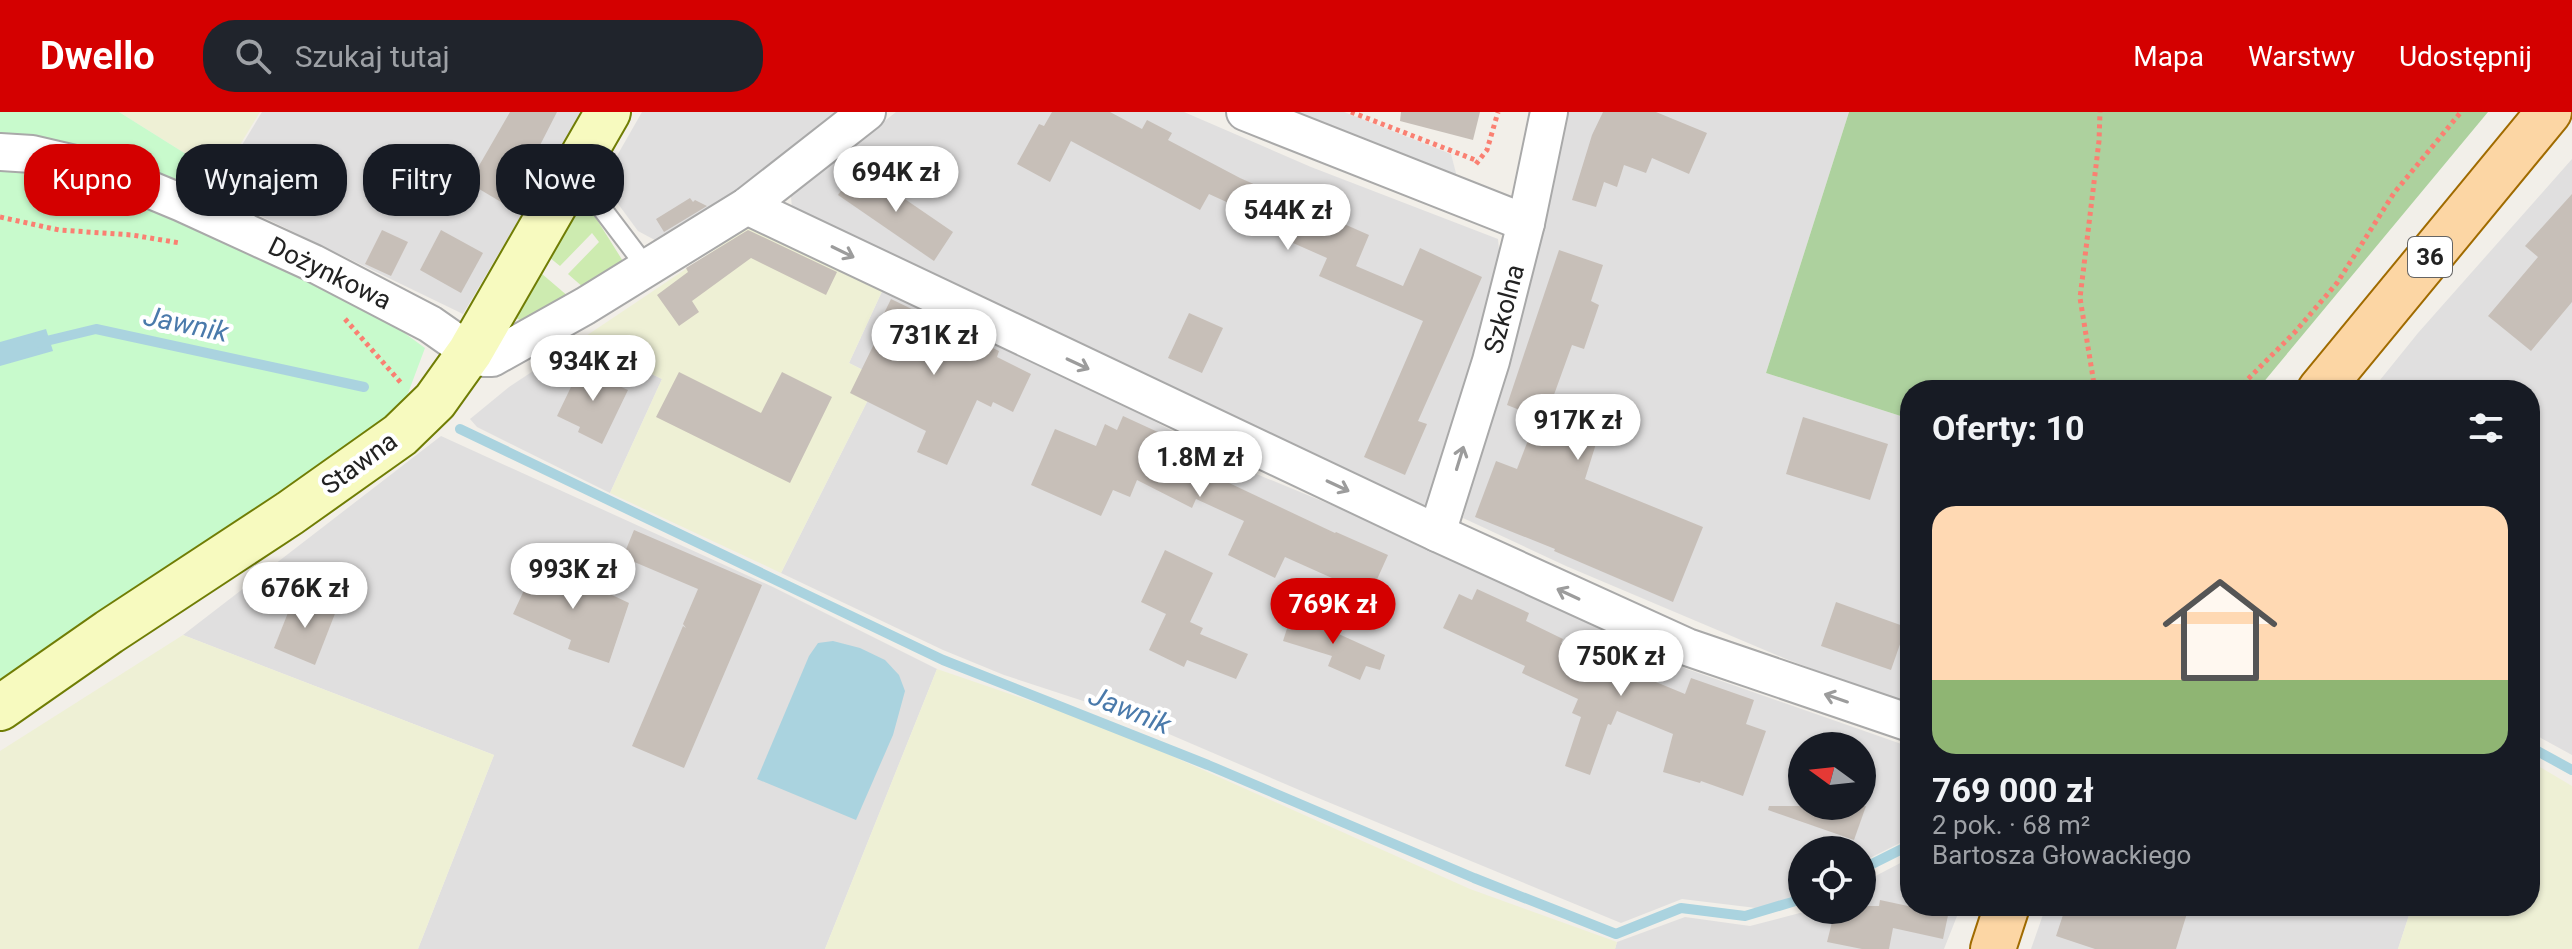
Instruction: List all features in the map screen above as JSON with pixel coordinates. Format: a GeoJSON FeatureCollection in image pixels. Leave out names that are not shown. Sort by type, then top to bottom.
{"type":"FeatureCollection","features":[{"type":"Feature","properties":{"kind":"main road","name":"36"},"geometry":{"type":"LineString","coordinates":[[2328,380],[2549,112]]}},
{"type":"Feature","properties":{"kind":"main road"},"geometry":{"type":"LineString","coordinates":[[1993,949],[2004,916]]}},
{"type":"Feature","properties":{"kind":"street","name":"Stawna"},"geometry":{"type":"LineString","coordinates":[[589,144],[608,112]]}},
{"type":"Feature","properties":{"kind":"street"},"geometry":{"type":"LineString","coordinates":[[470,352],[492,358],[647,268],[747,206],[867,112]]}},
{"type":"Feature","properties":{"kind":"street"},"geometry":{"type":"LineString","coordinates":[[1245,112],[1526,223]]}},
{"type":"Feature","properties":{"kind":"street","name":"Szkolna"},"geometry":{"type":"LineString","coordinates":[[1437,533],[1491,361],[1526,223],[1549,112]]}},
{"type":"Feature","properties":{"kind":"street","name":"Dożynkowa"},"geometry":{"type":"LineString","coordinates":[[0,152],[32,154],[105,171],[182,203],[392,303],[430,324],[470,352]]}},
{"type":"Feature","properties":{"kind":"street"},"geometry":{"type":"LineString","coordinates":[[747,206],[1437,533],[1687,647],[1900,720]]}},
{"type":"Feature","properties":{"kind":"street","name":"Stawna"},"geometry":{"type":"LineString","coordinates":[[0,708],[290,513],[400,435],[435,401],[470,352],[547,216]]}},
{"type":"Feature","properties":{"kind":"lane"},"geometry":{"type":"LineString","coordinates":[[607,216],[647,268]]}},
{"type":"Feature","properties":{"kind":"path"},"geometry":{"type":"LineString","coordinates":[[1351,112],[1478,161]]}},
{"type":"Feature","properties":{"kind":"path"},"geometry":{"type":"LineString","coordinates":[[2093,380],[2080,298],[2100,112]]}},
{"type":"Feature","properties":{"kind":"path"},"geometry":{"type":"LineString","coordinates":[[2247,380],[2295,332],[2337,283],[2394,193],[2461,112]]}},
{"type":"Feature","properties":{"kind":"path"},"geometry":{"type":"LineString","coordinates":[[0,217],[59,230],[171,239],[183,244]]}},
{"type":"Feature","properties":{"kind":"path"},"geometry":{"type":"LineString","coordinates":[[340,314],[403,386]]}},
{"type":"Feature","properties":{"kind":"shaded area"},"geometry":{"type":"Polygon","coordinates":[[[262,112],[582,112],[563,144],[496,144],[496,216],[521,216],[463,314],[261,216],[347,216],[347,144],[243,144],[262,112]]]}},
{"type":"Feature","properties":{"kind":"shaded area"},"geometry":{"type":"Polygon","coordinates":[[[642,112],[840,112],[666,246],[638,231],[624,212],[624,144],[642,112]]]}},
{"type":"Feature","properties":{"kind":"shaded area"},"geometry":{"type":"Polygon","coordinates":[[[896,112],[1184,112],[1311,167],[1498,239],[1501,269],[1429,508],[792,210],[791,196],[896,112]]]}},
{"type":"Feature","properties":{"kind":"shaded area"},"geometry":{"type":"Polygon","coordinates":[[[1282,112],[1344,112],[1451,154],[1458,181],[1282,112]]]}},
{"type":"Feature","properties":{"kind":"shaded area"},"geometry":{"type":"Polygon","coordinates":[[[1565,112],[1849,112],[1766,373],[1900,416],[1900,702],[1786,659],[1566,566],[1463,518],[1565,112]]]}},
{"type":"Feature","properties":{"kind":"shaded area"},"geometry":{"type":"Polygon","coordinates":[[[2572,159],[2572,755],[2540,737],[2540,380],[2380,380],[2572,159]]]}},
{"type":"Feature","properties":{"kind":"shaded area"},"geometry":{"type":"Polygon","coordinates":[[[884,287],[1128,407],[1237,466],[1472,563],[1687,669],[1867,732],[1788,732],[1788,820],[1876,820],[1876,735],[1900,744],[1900,843],[1876,855],[1876,836],[1788,836],[1788,898],[1756,908],[1682,899],[1621,923],[1120,713],[1004,675],[943,650],[781,573],[879,378],[849,363],[884,287]]]}},
{"type":"Feature","properties":{"kind":"shaded area"},"geometry":{"type":"Polygon","coordinates":[[[580,340],[662,379],[610,493],[477,427],[470,419],[509,387],[580,340]]]}},
{"type":"Feature","properties":{"kind":"shaded area"},"geometry":{"type":"Polygon","coordinates":[[[441,436],[773,587],[937,669],[825,949],[418,949],[494,755],[183,635],[441,436]]]}},
{"type":"Feature","properties":{"kind":"shaded area"},"geometry":{"type":"Polygon","coordinates":[[[1900,863],[1900,916],[1957,916],[1944,949],[1615,949],[1617,942],[1685,917],[1750,926],[1788,916],[1788,924],[1876,924],[1876,876],[1900,863]]]}},
{"type":"Feature","properties":{"kind":"shaded area"},"geometry":{"type":"Polygon","coordinates":[[[2043,916],[2409,916],[2398,949],[2031,949],[2043,916]]]}},
{"type":"Feature","properties":{"kind":"green space"},"geometry":{"type":"Polygon","coordinates":[[[0,112],[119,112],[176,148],[176,216],[244,216],[425,348],[401,412],[0,693],[0,112]]]}},
{"type":"Feature","properties":{"kind":"green space"},"geometry":{"type":"Polygon","coordinates":[[[119,112],[260,112],[240,144],[176,144],[176,148],[119,112]]]}},
{"type":"Feature","properties":{"kind":"green space"},"geometry":{"type":"Polygon","coordinates":[[[1849,112],[2488,112],[2265,380],[1900,380],[1900,416],[1766,373],[1849,112]]]}},
{"type":"Feature","properties":{"kind":"green space"},"geometry":{"type":"Polygon","coordinates":[[[565,216],[595,216],[626,266],[584,288],[568,274],[599,242],[592,233],[560,266],[544,253],[565,216]]]}},
{"type":"Feature","properties":{"kind":"green space"},"geometry":{"type":"Polygon","coordinates":[[[750,226],[884,287],[849,363],[879,378],[781,573],[610,493],[662,379],[580,340],[750,226]]]}},
{"type":"Feature","properties":{"kind":"green space"},"geometry":{"type":"Polygon","coordinates":[[[535,268],[569,297],[524,322],[514,317],[535,268]]]}},
{"type":"Feature","properties":{"kind":"green space"},"geometry":{"type":"Polygon","coordinates":[[[183,635],[494,755],[418,949],[0,949],[0,751],[183,635]]]}},
{"type":"Feature","properties":{"kind":"green space"},"geometry":{"type":"Polygon","coordinates":[[[937,669],[1109,728],[1470,889],[1617,942],[1615,949],[825,949],[937,669]]]}},
{"type":"Feature","properties":{"kind":"green space"},"geometry":{"type":"Polygon","coordinates":[[[2540,767],[2572,786],[2572,949],[2398,949],[2409,916],[2540,916],[2540,767]]]}},
{"type":"Feature","properties":{"kind":"water"},"geometry":{"type":"Polygon","coordinates":[[[46,329],[53,351],[0,366],[0,342],[46,329]]]}},
{"type":"Feature","properties":{"kind":"water"},"geometry":{"type":"Polygon","coordinates":[[[833,641],[860,648],[885,660],[899,675],[905,691],[893,735],[856,820],[757,779],[809,656],[818,643],[833,641]]]}},
{"type":"Feature","properties":{"kind":"building"},"geometry":{"type":"Polygon","coordinates":[[[510,112],[557,112],[541,144],[496,144],[496,199],[480,190],[480,164],[510,112]]]}},
{"type":"Feature","properties":{"kind":"building"},"geometry":{"type":"Polygon","coordinates":[[[1052,112],[1110,112],[1142,129],[1147,120],[1172,133],[1168,140],[1240,178],[1369,235],[1356,266],[1403,286],[1420,248],[1482,277],[1418,421],[1427,424],[1405,475],[1364,457],[1423,321],[1319,276],[1327,258],[1293,243],[1297,234],[1209,194],[1200,210],[1071,141],[1050,182],[1017,164],[1039,124],[1044,126],[1052,112]]]}},
{"type":"Feature","properties":{"kind":"building"},"geometry":{"type":"Polygon","coordinates":[[[1401,112],[1480,112],[1473,140],[1400,121],[1401,112]]]}},
{"type":"Feature","properties":{"kind":"building"},"geometry":{"type":"Polygon","coordinates":[[[1603,112],[1656,112],[1707,133],[1689,174],[1652,158],[1646,173],[1624,165],[1617,187],[1604,182],[1596,207],[1572,200],[1592,135],[1603,112]]]}},
{"type":"Feature","properties":{"kind":"building"},"geometry":{"type":"Polygon","coordinates":[[[858,167],[953,232],[934,261],[838,195],[858,167]]]}},
{"type":"Feature","properties":{"kind":"building"},"geometry":{"type":"Polygon","coordinates":[[[2572,194],[2572,302],[2531,351],[2488,316],[2538,257],[2525,246],[2572,194]]]}},
{"type":"Feature","properties":{"kind":"building"},"geometry":{"type":"Polygon","coordinates":[[[690,198],[707,206],[664,232],[656,219],[690,198]]]}},
{"type":"Feature","properties":{"kind":"building"},"geometry":{"type":"Polygon","coordinates":[[[382,230],[408,242],[391,276],[365,264],[382,230]]]}},
{"type":"Feature","properties":{"kind":"building"},"geometry":{"type":"Polygon","coordinates":[[[441,230],[483,253],[461,293],[420,270],[441,230]]]}},
{"type":"Feature","properties":{"kind":"building"},"geometry":{"type":"Polygon","coordinates":[[[748,230],[837,272],[826,295],[751,258],[692,301],[699,312],[679,326],[657,295],[688,272],[686,268],[748,230]]]}},
{"type":"Feature","properties":{"kind":"building"},"geometry":{"type":"Polygon","coordinates":[[[1559,250],[1603,265],[1591,301],[1599,305],[1584,349],[1572,345],[1547,414],[1599,434],[1585,479],[1703,527],[1673,602],[1475,517],[1496,461],[1517,469],[1537,417],[1507,405],[1559,250]]]}},
{"type":"Feature","properties":{"kind":"building"},"geometry":{"type":"Polygon","coordinates":[[[891,299],[999,351],[997,357],[1031,374],[1013,412],[993,402],[991,407],[977,400],[947,465],[917,452],[926,431],[850,393],[876,340],[872,338],[891,299]]]}},
{"type":"Feature","properties":{"kind":"building"},"geometry":{"type":"Polygon","coordinates":[[[1189,313],[1223,328],[1202,373],[1168,358],[1189,313]]]}},
{"type":"Feature","properties":{"kind":"building"},"geometry":{"type":"Polygon","coordinates":[[[583,362],[608,374],[606,380],[628,390],[602,444],[578,432],[580,427],[557,416],[583,362]]]}},
{"type":"Feature","properties":{"kind":"building"},"geometry":{"type":"Polygon","coordinates":[[[679,372],[761,413],[782,372],[832,397],[790,483],[656,417],[679,372]]]}},
{"type":"Feature","properties":{"kind":"building"},"geometry":{"type":"Polygon","coordinates":[[[1123,416],[1234,467],[1227,482],[1388,555],[1370,595],[1285,557],[1275,578],[1228,555],[1244,521],[1196,499],[1192,508],[1137,480],[1130,497],[1113,490],[1101,516],[1031,485],[1055,429],[1096,446],[1105,424],[1117,430],[1123,416]]]}},
{"type":"Feature","properties":{"kind":"building"},"geometry":{"type":"Polygon","coordinates":[[[1803,417],[1888,444],[1870,500],[1786,474],[1803,417]]]}},
{"type":"Feature","properties":{"kind":"building"},"geometry":{"type":"Polygon","coordinates":[[[634,530],[762,585],[684,768],[632,746],[683,626],[686,628],[683,624],[698,589],[632,561],[625,552],[634,530]]]}},
{"type":"Feature","properties":{"kind":"building"},"geometry":{"type":"Polygon","coordinates":[[[1165,550],[1213,573],[1190,622],[1203,628],[1200,634],[1248,654],[1236,679],[1187,660],[1184,667],[1149,650],[1166,614],[1141,602],[1165,550]]]}},
{"type":"Feature","properties":{"kind":"building"},"geometry":{"type":"Polygon","coordinates":[[[538,560],[629,603],[609,663],[568,649],[571,640],[513,614],[538,560]]]}},
{"type":"Feature","properties":{"kind":"building"},"geometry":{"type":"Polygon","coordinates":[[[1477,589],[1529,613],[1526,621],[1563,639],[1561,643],[1685,694],[1691,678],[1754,700],[1746,724],[1766,731],[1743,796],[1663,772],[1673,734],[1617,711],[1611,725],[1608,724],[1590,775],[1565,766],[1581,717],[1572,713],[1578,699],[1522,673],[1525,666],[1443,628],[1459,594],[1472,600],[1477,589]]]}},
{"type":"Feature","properties":{"kind":"building"},"geometry":{"type":"Polygon","coordinates":[[[295,595],[336,611],[315,665],[274,648],[295,595]]]}},
{"type":"Feature","properties":{"kind":"building"},"geometry":{"type":"Polygon","coordinates":[[[1836,602],[1900,625],[1900,644],[1891,670],[1821,646],[1836,602]]]}},
{"type":"Feature","properties":{"kind":"building"},"geometry":{"type":"Polygon","coordinates":[[[1292,613],[1334,626],[1332,631],[1385,655],[1380,670],[1366,666],[1360,680],[1328,666],[1332,656],[1283,641],[1292,613]]]}},
{"type":"Feature","properties":{"kind":"building"},"geometry":{"type":"Polygon","coordinates":[[[1769,806],[1788,806],[1788,817],[1768,810],[1769,806]]]}},
{"type":"Feature","properties":{"kind":"building"},"geometry":{"type":"Polygon","coordinates":[[[1797,820],[1861,820],[1855,836],[1843,836],[1797,820]]]}},
{"type":"Feature","properties":{"kind":"building"},"geometry":{"type":"Polygon","coordinates":[[[1880,900],[1900,904],[1900,916],[1948,916],[1943,939],[1893,928],[1889,949],[1862,949],[1827,942],[1832,924],[1876,924],[1876,906],[1879,906],[1880,900]]]}},
{"type":"Feature","properties":{"kind":"building"},"geometry":{"type":"Polygon","coordinates":[[[2063,916],[2186,916],[2176,949],[2095,949],[2056,936],[2063,916]]]}},
{"type":"Feature","properties":{"kind":"waterway","name":"Jawnik"},"geometry":{"type":"LineString","coordinates":[[38,343],[96,329],[364,387]]}},
{"type":"Feature","properties":{"kind":"waterway","name":"Jawnik"},"geometry":{"type":"LineString","coordinates":[[460,429],[943,660],[1208,765],[1474,878],[1616,934],[1681,908],[1745,916],[1788,903]]}},
{"type":"Feature","properties":{"kind":"waterway","name":"Jawnik"},"geometry":{"type":"LineString","coordinates":[[2540,752],[2572,770]]}},
{"type":"Feature","properties":{"kind":"waterway","name":"Jawnik"},"geometry":{"type":"LineString","coordinates":[[1876,862],[1900,850]]}}]}
